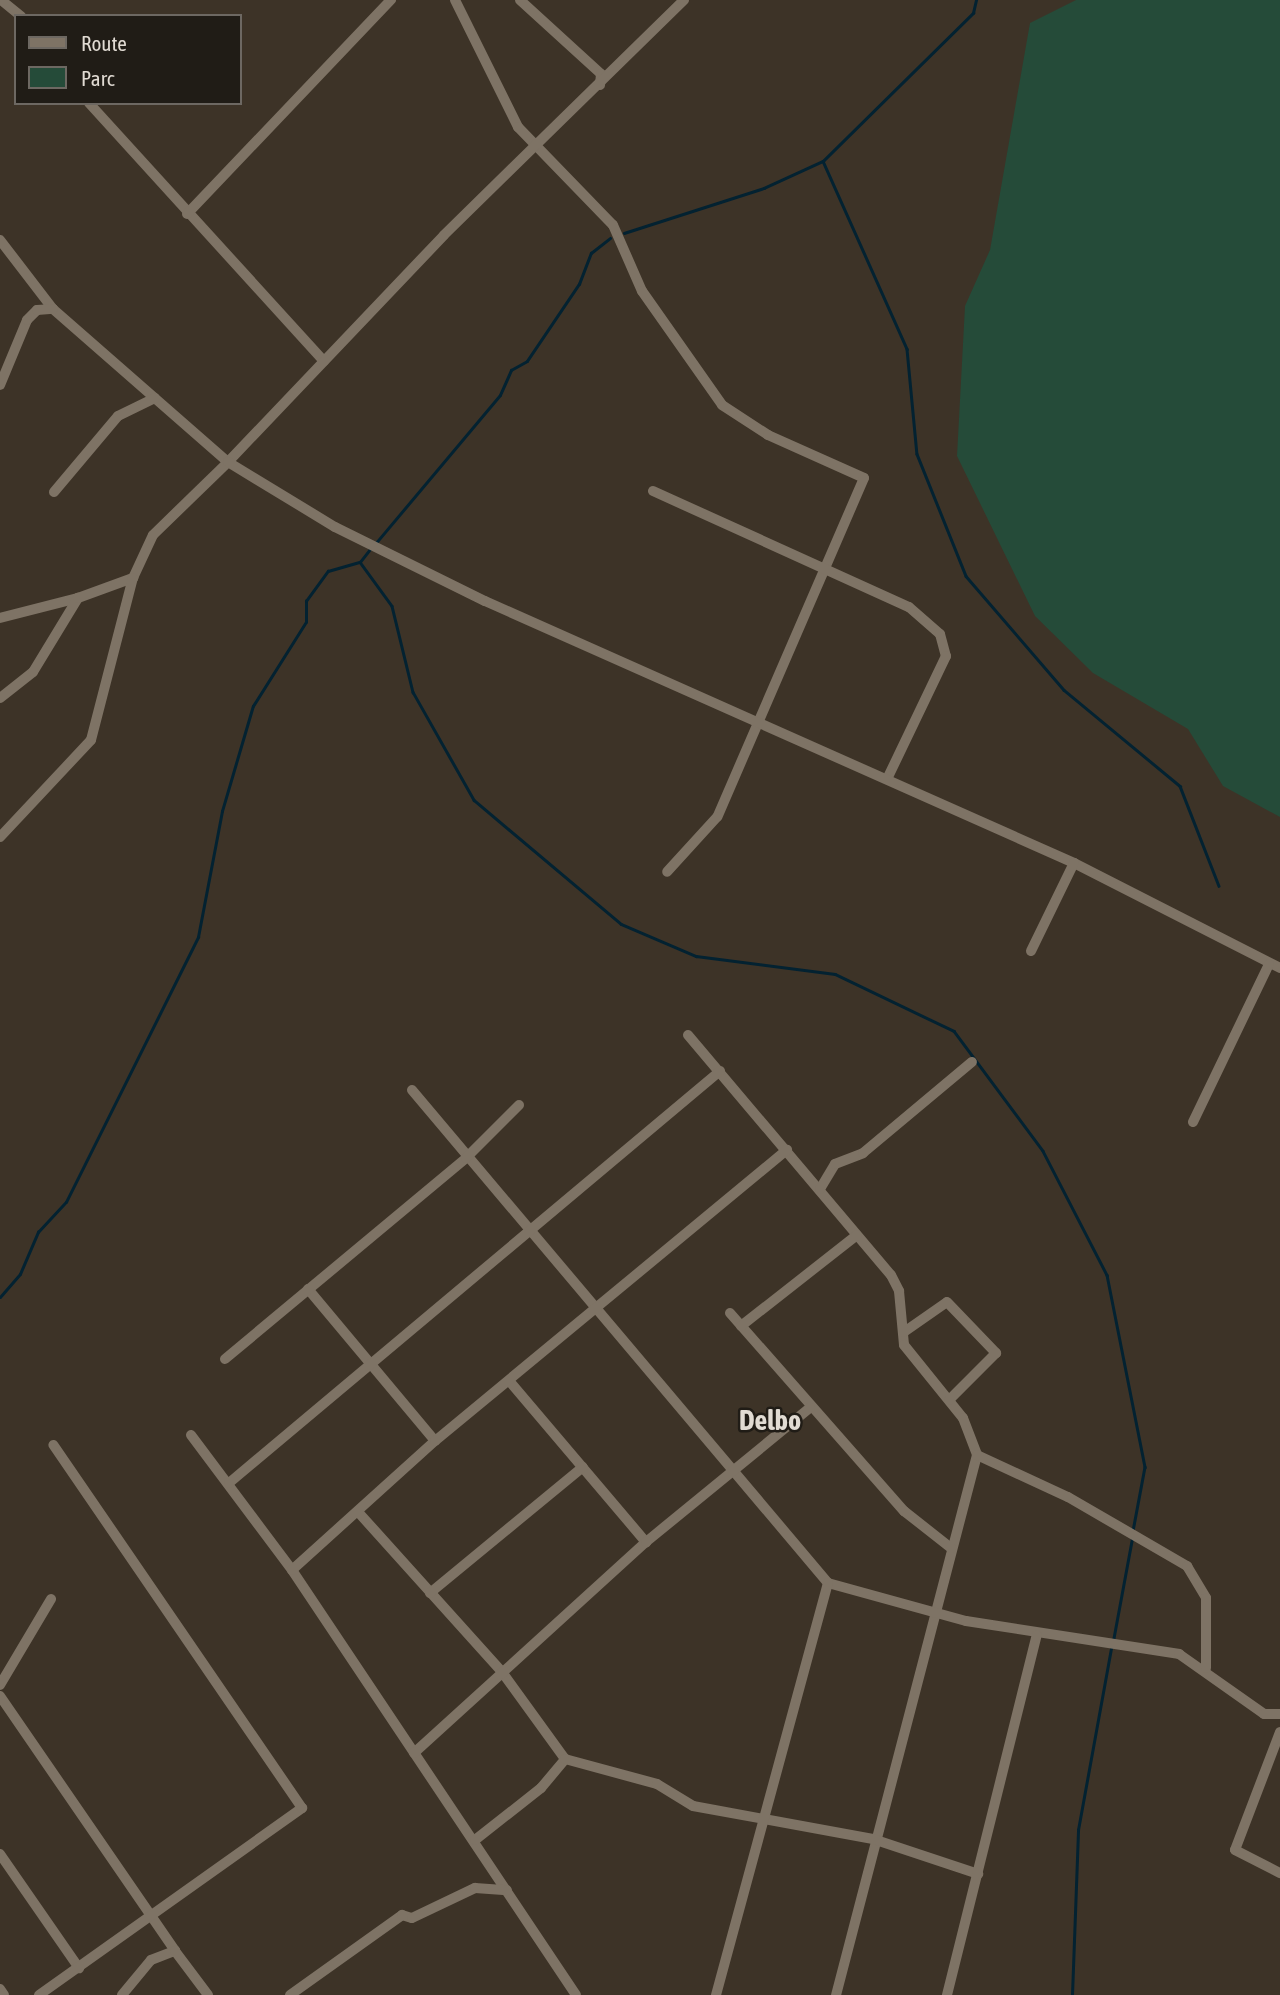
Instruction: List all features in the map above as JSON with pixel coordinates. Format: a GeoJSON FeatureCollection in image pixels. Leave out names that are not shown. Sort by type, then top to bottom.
{"type":"FeatureCollection","features":[{"type":"Feature","properties":{"kind":"street"},"geometry":{"type":"LineString","coordinates":[[1,0],[18,14]]}},
{"type":"Feature","properties":{"kind":"street"},"geometry":{"type":"LineString","coordinates":[[187,214],[391,0]]}},
{"type":"Feature","properties":{"kind":"street"},"geometry":{"type":"LineString","coordinates":[[455,0],[533,148],[613,225],[642,290],[722,405],[768,435],[864,478],[828,570],[757,720],[717,817],[667,872]]}},
{"type":"Feature","properties":{"kind":"street"},"geometry":{"type":"LineString","coordinates":[[0,836],[91,740],[133,578],[153,535],[228,462],[533,148],[684,0]]}},
{"type":"Feature","properties":{"kind":"street"},"geometry":{"type":"LineString","coordinates":[[524,1],[601,74],[600,85]]}},
{"type":"Feature","properties":{"kind":"street"},"geometry":{"type":"LineString","coordinates":[[91,105],[187,214],[324,361]]}},
{"type":"Feature","properties":{"kind":"street"},"geometry":{"type":"LineString","coordinates":[[0,240],[53,309],[228,462],[335,527],[485,601],[1074,863],[1280,968]]}},
{"type":"Feature","properties":{"kind":"street"},"geometry":{"type":"LineString","coordinates":[[0,385],[26,320],[37,310],[53,309]]}},
{"type":"Feature","properties":{"kind":"street"},"geometry":{"type":"LineString","coordinates":[[54,492],[118,416],[155,398]]}},
{"type":"Feature","properties":{"kind":"street"},"geometry":{"type":"LineString","coordinates":[[653,491],[909,607],[940,634],[946,656],[887,779]]}},
{"type":"Feature","properties":{"kind":"street"},"geometry":{"type":"LineString","coordinates":[[0,618],[78,598],[133,578]]}},
{"type":"Feature","properties":{"kind":"street"},"geometry":{"type":"LineString","coordinates":[[0,698],[33,672],[78,598]]}},
{"type":"Feature","properties":{"kind":"street"},"geometry":{"type":"LineString","coordinates":[[1031,951],[1074,863]]}},
{"type":"Feature","properties":{"kind":"street"},"geometry":{"type":"LineString","coordinates":[[1193,1122],[1269,964]]}},
{"type":"Feature","properties":{"kind":"street"},"geometry":{"type":"LineString","coordinates":[[688,1035],[820,1189],[899,1291],[904,1332],[913,1361],[949,1400],[977,1455],[1068,1497],[1187,1566],[1206,1598],[1206,1668]]}},
{"type":"Feature","properties":{"kind":"street"},"geometry":{"type":"LineString","coordinates":[[820,1189],[835,1164],[863,1153],[972,1062]]}},
{"type":"Feature","properties":{"kind":"street"},"geometry":{"type":"LineString","coordinates":[[229,1483],[530,1234],[720,1071]]}},
{"type":"Feature","properties":{"kind":"street"},"geometry":{"type":"LineString","coordinates":[[412,1090],[530,1234],[828,1583],[1037,1635],[1179,1654],[1206,1668],[1264,1714],[1280,1714]]}},
{"type":"Feature","properties":{"kind":"street"},"geometry":{"type":"LineString","coordinates":[[225,1359],[466,1158],[519,1105]]}},
{"type":"Feature","properties":{"kind":"street"},"geometry":{"type":"LineString","coordinates":[[292,1570],[359,1513],[435,1441],[511,1383],[787,1150]]}},
{"type":"Feature","properties":{"kind":"street"},"geometry":{"type":"LineString","coordinates":[[741,1326],[857,1234]]}},
{"type":"Feature","properties":{"kind":"street"},"geometry":{"type":"LineString","coordinates":[[308,1289],[435,1441]]}},
{"type":"Feature","properties":{"kind":"street"},"geometry":{"type":"LineString","coordinates":[[904,1332],[947,1302],[996,1353],[949,1400]]}},
{"type":"Feature","properties":{"kind":"street"},"geometry":{"type":"LineString","coordinates":[[730,1313],[810,1408],[904,1511],[951,1548]]}},
{"type":"Feature","properties":{"kind":"street"},"geometry":{"type":"LineString","coordinates":[[511,1383],[646,1542]]}},
{"type":"Feature","properties":{"kind":"street"},"geometry":{"type":"LineString","coordinates":[[414,1753],[646,1542],[810,1408]]}},
{"type":"Feature","properties":{"kind":"street"},"geometry":{"type":"LineString","coordinates":[[191,1434],[292,1570],[475,1840],[576,1995]]}},
{"type":"Feature","properties":{"kind":"street"},"geometry":{"type":"LineString","coordinates":[[39,1995],[79,1968],[150,1912],[302,1808],[53,1444]]}},
{"type":"Feature","properties":{"kind":"street"},"geometry":{"type":"LineString","coordinates":[[836,1995],[873,1839],[977,1455]]}},
{"type":"Feature","properties":{"kind":"street"},"geometry":{"type":"LineString","coordinates":[[430,1593],[583,1468]]}},
{"type":"Feature","properties":{"kind":"street"},"geometry":{"type":"LineString","coordinates":[[359,1513],[502,1672],[565,1759],[657,1784],[693,1806],[762,1821],[873,1839],[978,1874]]}},
{"type":"Feature","properties":{"kind":"street"},"geometry":{"type":"LineString","coordinates":[[716,1995],[828,1583]]}},
{"type":"Feature","properties":{"kind":"street"},"geometry":{"type":"LineString","coordinates":[[0,1685],[51,1599]]}},
{"type":"Feature","properties":{"kind":"street"},"geometry":{"type":"LineString","coordinates":[[947,1995],[1037,1635]]}},
{"type":"Feature","properties":{"kind":"street"},"geometry":{"type":"LineString","coordinates":[[0,1696],[208,1995]]}},
{"type":"Feature","properties":{"kind":"street"},"geometry":{"type":"LineString","coordinates":[[1280,1732],[1235,1850],[1280,1873]]}},
{"type":"Feature","properties":{"kind":"street"},"geometry":{"type":"LineString","coordinates":[[475,1840],[541,1788],[565,1759]]}},
{"type":"Feature","properties":{"kind":"street"},"geometry":{"type":"LineString","coordinates":[[0,1854],[79,1968]]}},
{"type":"Feature","properties":{"kind":"street"},"geometry":{"type":"LineString","coordinates":[[290,1995],[402,1916],[412,1918],[475,1888],[507,1890]]}},
{"type":"Feature","properties":{"kind":"street"},"geometry":{"type":"LineString","coordinates":[[122,1995],[151,1960],[176,1951]]}},
{"type":"Feature","properties":{"kind":"street"},"geometry":{"type":"LineString","coordinates":[[0,1989],[4,1995]]}},
{"type":"Feature","properties":{"kind":"green space"},"geometry":{"type":"Polygon","coordinates":[[[1076,0],[1280,0],[1280,817],[1223,786],[1188,729],[1093,673],[1035,616],[957,456],[965,306],[990,250],[1030,23],[1076,0]]]}},
{"type":"Feature","properties":{"kind":"waterway"},"geometry":{"type":"LineString","coordinates":[[624,233],[764,188],[823,161],[973,13],[976,0]]}},
{"type":"Feature","properties":{"kind":"waterway"},"geometry":{"type":"LineString","coordinates":[[823,161],[907,349],[917,454],[966,576],[1064,690],[1180,786],[1219,886]]}},
{"type":"Feature","properties":{"kind":"waterway"},"geometry":{"type":"LineString","coordinates":[[375,544],[500,395],[511,370],[527,361],[579,284],[591,253],[610,238]]}},
{"type":"Feature","properties":{"kind":"waterway"},"geometry":{"type":"LineString","coordinates":[[0,1297],[20,1274],[38,1232],[66,1202],[198,937],[222,811],[253,706],[306,622],[306,601],[328,571],[360,562],[370,549]]}},
{"type":"Feature","properties":{"kind":"waterway"},"geometry":{"type":"LineString","coordinates":[[360,562],[392,606],[413,692],[474,800],[621,924],[696,956],[835,974],[954,1031],[1043,1151],[1107,1275],[1145,1467],[1133,1531]]}},
{"type":"Feature","properties":{"kind":"waterway"},"geometry":{"type":"LineString","coordinates":[[1113,1641],[1132,1538]]}},
{"type":"Feature","properties":{"kind":"waterway"},"geometry":{"type":"LineString","coordinates":[[1072,1995],[1078,1830],[1111,1648]]}},
{"type":"Feature","properties":{"kind":"district","name":"Delbo"},"geometry":{"type":"Point","coordinates":[770,1420]}}]}
